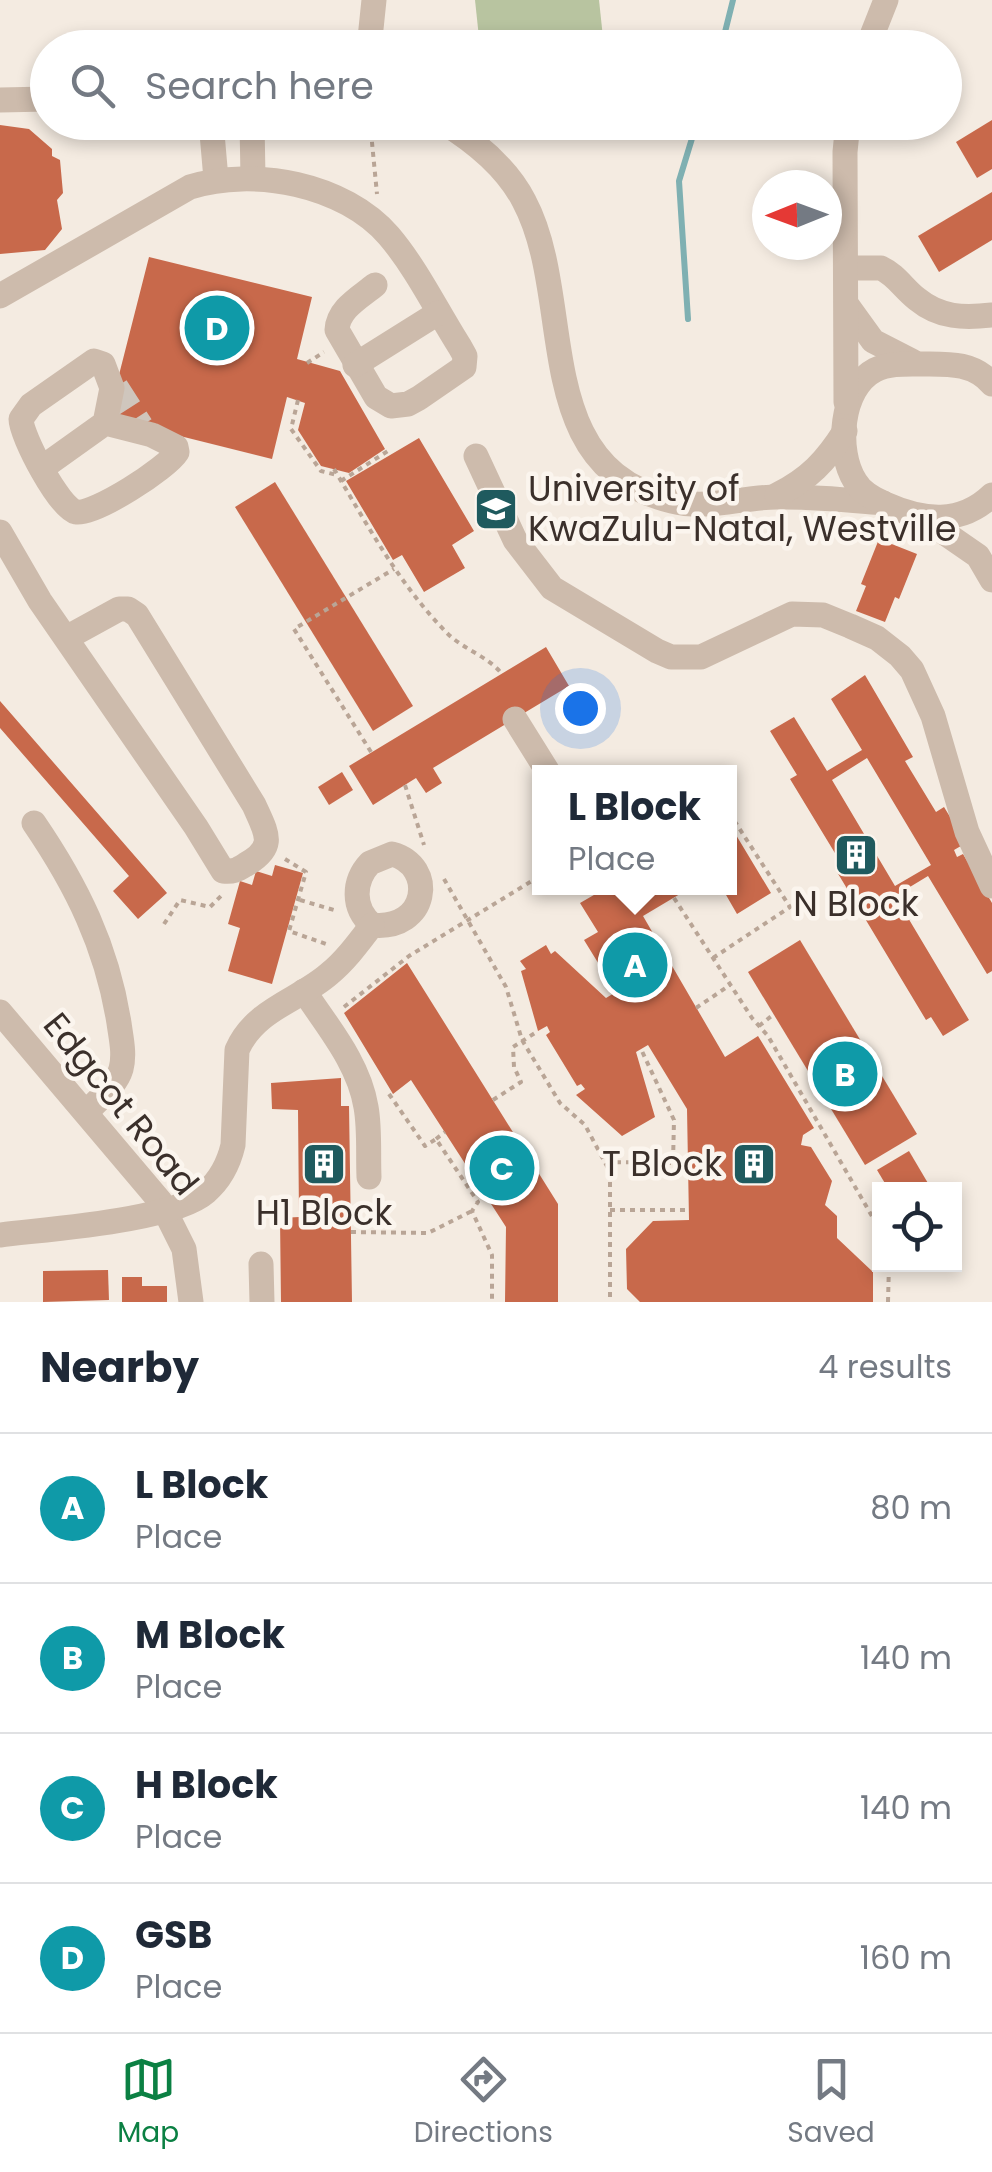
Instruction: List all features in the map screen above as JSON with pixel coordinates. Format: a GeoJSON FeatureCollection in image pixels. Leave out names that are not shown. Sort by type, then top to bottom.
{"type":"FeatureCollection","features":[{"type":"Feature","properties":{"kind":"street"},"geometry":{"type":"LineString","coordinates":[[371,30],[374,0]]}},
{"type":"Feature","properties":{"kind":"street"},"geometry":{"type":"LineString","coordinates":[[874,30],[886,0]]}},
{"type":"Feature","properties":{"kind":"street"},"geometry":{"type":"LineString","coordinates":[[0,100],[30,99]]}},
{"type":"Feature","properties":{"kind":"street"},"geometry":{"type":"LineString","coordinates":[[213,140],[216,179]]}},
{"type":"Feature","properties":{"kind":"street"},"geometry":{"type":"LineString","coordinates":[[252,140],[253,178]]}},
{"type":"Feature","properties":{"kind":"street"},"geometry":{"type":"LineString","coordinates":[[467,140],[486,154],[524,199],[548,270],[564,391],[592,449],[627,482],[674,502],[718,504],[772,497],[883,503]]}},
{"type":"Feature","properties":{"kind":"street"},"geometry":{"type":"LineString","coordinates":[[846,140],[847,464],[868,496],[920,517],[978,556],[992,580]]}},
{"type":"Feature","properties":{"kind":"street"},"geometry":{"type":"LineString","coordinates":[[0,296],[173,194],[216,179],[253,178],[289,184],[365,212],[381,228],[466,361],[452,376],[401,406],[383,403],[355,364],[336,325],[344,310],[374,285]]}},
{"type":"Feature","properties":{"kind":"street"},"geometry":{"type":"LineString","coordinates":[[846,268],[881,268],[916,299],[945,315],[990,313]]}},
{"type":"Feature","properties":{"kind":"street"},"geometry":{"type":"LineString","coordinates":[[847,304],[872,341],[920,364]]}},
{"type":"Feature","properties":{"kind":"street"},"geometry":{"type":"LineString","coordinates":[[355,364],[438,313]]}},
{"type":"Feature","properties":{"kind":"street"},"geometry":{"type":"LineString","coordinates":[[42,468],[106,423],[113,383],[101,362],[94,361],[24,412],[20,426],[42,468],[68,508],[75,512],[92,509],[177,452],[172,444],[143,430],[106,423]]}},
{"type":"Feature","properties":{"kind":"street"},"geometry":{"type":"LineString","coordinates":[[772,497],[812,475],[827,459],[846,424],[853,391],[878,368],[981,365],[992,384]]}},
{"type":"Feature","properties":{"kind":"street"},"geometry":{"type":"LineString","coordinates":[[476,456],[515,540],[552,588],[657,651],[671,657],[702,657],[779,620],[806,613],[850,626],[876,638],[900,656],[924,692],[968,832],[992,886]]}},
{"type":"Feature","properties":{"kind":"street"},"geometry":{"type":"LineString","coordinates":[[920,517],[957,516],[979,508],[992,495]]}},
{"type":"Feature","properties":{"kind":"street"},"geometry":{"type":"LineString","coordinates":[[0,532],[40,601],[223,871],[241,868],[262,855],[267,836],[254,805],[137,616],[128,609],[120,609],[68,637]]}},
{"type":"Feature","properties":{"kind":"street"},"geometry":{"type":"LineString","coordinates":[[515,719],[544,765]]}},
{"type":"Feature","properties":{"kind":"street"},"geometry":{"type":"LineString","coordinates":[[34,822],[82,899],[101,944],[117,1012],[123,1046],[120,1072],[87,1112]]}},
{"type":"Feature","properties":{"kind":"street"},"geometry":{"type":"LineString","coordinates":[[0,1235],[167,1212],[206,1192],[229,1160],[233,1145],[237,1050],[242,1038],[253,1023],[327,976],[352,952],[368,922]]}},
{"type":"Feature","properties":{"kind":"street"},"geometry":{"type":"LineString","coordinates":[[304,991],[348,1058],[359,1083],[366,1107],[370,1177]]}},
{"type":"Feature","properties":{"kind":"street","name":"Edgcot Road"},"geometry":{"type":"LineString","coordinates":[[0,1012],[143,1177],[167,1212],[184,1248],[192,1302]]}},
{"type":"Feature","properties":{"kind":"street"},"geometry":{"type":"LineString","coordinates":[[260,1264],[262,1302]]}},
{"type":"Feature","properties":{"kind":"path"},"geometry":{"type":"LineString","coordinates":[[372,140],[381,228]]}},
{"type":"Feature","properties":{"kind":"path"},"geometry":{"type":"LineString","coordinates":[[308,363],[330,348]]}},
{"type":"Feature","properties":{"kind":"path"},"geometry":{"type":"LineString","coordinates":[[298,400],[291,428],[321,471],[335,472],[394,568],[448,634],[495,665],[502,674]]}},
{"type":"Feature","properties":{"kind":"path"},"geometry":{"type":"LineString","coordinates":[[341,481],[391,448]]}},
{"type":"Feature","properties":{"kind":"path"},"geometry":{"type":"LineString","coordinates":[[371,752],[294,630],[394,568]]}},
{"type":"Feature","properties":{"kind":"path"},"geometry":{"type":"LineString","coordinates":[[405,785],[425,846]]}},
{"type":"Feature","properties":{"kind":"path"},"geometry":{"type":"LineString","coordinates":[[713,958],[790,907],[737,825]]}},
{"type":"Feature","properties":{"kind":"path"},"geometry":{"type":"LineString","coordinates":[[278,855],[306,872],[289,932],[352,952]]}},
{"type":"Feature","properties":{"kind":"path"},"geometry":{"type":"LineString","coordinates":[[442,876],[506,987],[522,1040],[560,1104],[585,1124],[610,1172],[610,1302]]}},
{"type":"Feature","properties":{"kind":"path"},"geometry":{"type":"LineString","coordinates":[[338,1012],[409,956],[532,881]]}},
{"type":"Feature","properties":{"kind":"path"},"geometry":{"type":"LineString","coordinates":[[164,924],[180,900],[210,907],[224,894]]}},
{"type":"Feature","properties":{"kind":"path"},"geometry":{"type":"LineString","coordinates":[[674,898],[768,1036],[872,1216]]}},
{"type":"Feature","properties":{"kind":"path"},"geometry":{"type":"LineString","coordinates":[[296,899],[368,922]]}},
{"type":"Feature","properties":{"kind":"path"},"geometry":{"type":"LineString","coordinates":[[696,1008],[730,985]]}},
{"type":"Feature","properties":{"kind":"path"},"geometry":{"type":"LineString","coordinates":[[758,1026],[774,1014]]}},
{"type":"Feature","properties":{"kind":"path"},"geometry":{"type":"LineString","coordinates":[[493,1100],[522,1082],[514,1067],[514,1047],[538,1032]]}},
{"type":"Feature","properties":{"kind":"path"},"geometry":{"type":"LineString","coordinates":[[606,1162],[673,1163],[674,1120],[641,1049]]}},
{"type":"Feature","properties":{"kind":"path"},"geometry":{"type":"LineString","coordinates":[[380,1079],[425,1146],[445,1132]]}},
{"type":"Feature","properties":{"kind":"path"},"geometry":{"type":"LineString","coordinates":[[351,1232],[428,1233],[472,1211],[478,1202],[436,1138]]}},
{"type":"Feature","properties":{"kind":"path"},"geometry":{"type":"LineString","coordinates":[[610,1210],[688,1210]]}},
{"type":"Feature","properties":{"kind":"path"},"geometry":{"type":"LineString","coordinates":[[472,1211],[492,1255],[492,1302]]}},
{"type":"Feature","properties":{"kind":"path"},"geometry":{"type":"LineString","coordinates":[[888,1302],[889,1272]]}},
{"type":"Feature","properties":{"kind":"green space"},"geometry":{"type":"Polygon","coordinates":[[[475,0],[599,0],[602,30],[478,30],[475,0]]]}},
{"type":"Feature","properties":{"kind":"building"},"geometry":{"type":"Polygon","coordinates":[[[992,120],[992,169],[977,178],[956,142],[992,120]]]}},
{"type":"Feature","properties":{"kind":"building"},"geometry":{"type":"Polygon","coordinates":[[[0,125],[29,129],[30,140],[42,140],[52,149],[52,156],[60,160],[63,193],[57,200],[62,229],[45,250],[0,254],[0,125]]]}},
{"type":"Feature","properties":{"kind":"building"},"geometry":{"type":"Polygon","coordinates":[[[992,192],[992,240],[939,272],[918,236],[992,192]]]}},
{"type":"Feature","properties":{"kind":"building"},"geometry":{"type":"Polygon","coordinates":[[[149,257],[312,297],[297,359],[340,371],[385,449],[349,473],[321,466],[298,430],[305,403],[287,397],[272,459],[108,418],[149,257]]]}},
{"type":"Feature","properties":{"kind":"building"},"geometry":{"type":"Polygon","coordinates":[[[419,438],[474,531],[452,545],[465,568],[424,592],[402,555],[393,560],[346,481],[419,438]]]}},
{"type":"Feature","properties":{"kind":"building"},"geometry":{"type":"Polygon","coordinates":[[[275,482],[413,706],[373,731],[235,507],[275,482]]]}},
{"type":"Feature","properties":{"kind":"building"},"geometry":{"type":"Polygon","coordinates":[[[879,539],[917,554],[885,622],[856,611],[866,586],[861,584],[879,539]]]}},
{"type":"Feature","properties":{"kind":"building"},"geometry":{"type":"Polygon","coordinates":[[[546,647],[569,686],[433,768],[442,783],[426,793],[416,778],[373,805],[349,766],[546,647]]]}},
{"type":"Feature","properties":{"kind":"building","name":"N Block"},"geometry":{"type":"Polygon","coordinates":[[[865,675],[913,757],[905,761],[936,812],[944,807],[966,843],[954,850],[957,857],[963,854],[992,903],[992,971],[987,974],[928,876],[895,896],[969,1020],[943,1036],[931,1017],[926,1020],[837,872],[844,868],[790,779],[797,775],[770,731],[794,717],[827,771],[862,750],[831,699],[865,675]],[[867,758],[832,780],[895,886],[931,865],[867,758]]]}},
{"type":"Feature","properties":{"kind":"building"},"geometry":{"type":"Polygon","coordinates":[[[0,701],[167,893],[138,919],[113,891],[129,876],[0,728],[0,701]]]}},
{"type":"Feature","properties":{"kind":"building"},"geometry":{"type":"Polygon","coordinates":[[[342,772],[353,790],[329,805],[318,787],[342,772]]]}},
{"type":"Feature","properties":{"kind":"building"},"geometry":{"type":"Polygon","coordinates":[[[737,837],[771,893],[737,914],[726,895],[737,895],[737,837]]]}},
{"type":"Feature","properties":{"kind":"building"},"geometry":{"type":"Polygon","coordinates":[[[275,865],[303,873],[272,984],[228,971],[240,928],[228,924],[240,881],[252,885],[256,871],[272,876],[275,865]]]}},
{"type":"Feature","properties":{"kind":"building","name":"T Block"},"geometry":{"type":"Polygon","coordinates":[[[594,895],[678,895],[643,916],[725,1057],[758,1036],[814,1128],[803,1135],[801,1145],[811,1147],[832,1181],[825,1205],[837,1216],[837,1238],[873,1272],[873,1302],[640,1302],[627,1289],[626,1249],[653,1221],[689,1220],[687,1109],[648,1045],[636,1052],[655,1117],[622,1136],[576,1095],[585,1089],[581,1084],[577,1086],[546,1035],[550,1032],[547,1026],[538,1031],[521,971],[526,969],[520,961],[546,945],[551,954],[555,951],[606,998],[616,992],[584,940],[598,932],[580,903],[594,895]]]}},
{"type":"Feature","properties":{"kind":"building"},"geometry":{"type":"Polygon","coordinates":[[[800,940],[917,1134],[865,1165],[748,972],[800,940]]]}},
{"type":"Feature","properties":{"kind":"building"},"geometry":{"type":"Polygon","coordinates":[[[407,963],[558,1204],[558,1302],[505,1302],[506,1227],[411,1080],[393,1094],[344,1013],[407,963]]]}},
{"type":"Feature","properties":{"kind":"building","name":"H1 Block"},"geometry":{"type":"Polygon","coordinates":[[[341,1078],[341,1106],[349,1106],[352,1302],[281,1302],[280,1218],[299,1217],[298,1110],[272,1109],[271,1083],[341,1078]]]}},
{"type":"Feature","properties":{"kind":"building"},"geometry":{"type":"Polygon","coordinates":[[[909,1151],[927,1182],[884,1182],[877,1170],[909,1151]]]}},
{"type":"Feature","properties":{"kind":"building"},"geometry":{"type":"Polygon","coordinates":[[[108,1270],[109,1300],[43,1302],[43,1271],[108,1270]]]}},
{"type":"Feature","properties":{"kind":"building"},"geometry":{"type":"Polygon","coordinates":[[[122,1277],[142,1277],[142,1286],[167,1286],[167,1302],[122,1302],[122,1277]]]}},
{"type":"Feature","properties":{"kind":"waterway"},"geometry":{"type":"LineString","coordinates":[[726,30],[733,0]]}},
{"type":"Feature","properties":{"kind":"waterway"},"geometry":{"type":"LineString","coordinates":[[688,319],[679,181],[692,140]]}},
{"type":"Feature","properties":{"kind":"tunnel"},"geometry":{"type":"LineString","coordinates":[[116,387],[141,426]]}},
{"type":"Feature","properties":{"kind":"place","name":"GSB"},"geometry":{"type":"Point","coordinates":[217,328]}},
{"type":"Feature","properties":{"kind":"place","name":"University of KwaZulu-Natal, Westville"},"geometry":{"type":"Point","coordinates":[496,509]}},
{"type":"Feature","properties":{"kind":"place","name":"N Block"},"geometry":{"type":"Point","coordinates":[856,855]}},
{"type":"Feature","properties":{"kind":"place","name":"L Block"},"geometry":{"type":"Point","coordinates":[635,965]}},
{"type":"Feature","properties":{"kind":"place","name":"M Block"},"geometry":{"type":"Point","coordinates":[845,1074]}},
{"type":"Feature","properties":{"kind":"place","name":"H1 Block"},"geometry":{"type":"Point","coordinates":[324,1164]}},
{"type":"Feature","properties":{"kind":"place","name":"T Block"},"geometry":{"type":"Point","coordinates":[754,1164]}},
{"type":"Feature","properties":{"kind":"place","name":"H Block"},"geometry":{"type":"Point","coordinates":[502,1168]}}]}
